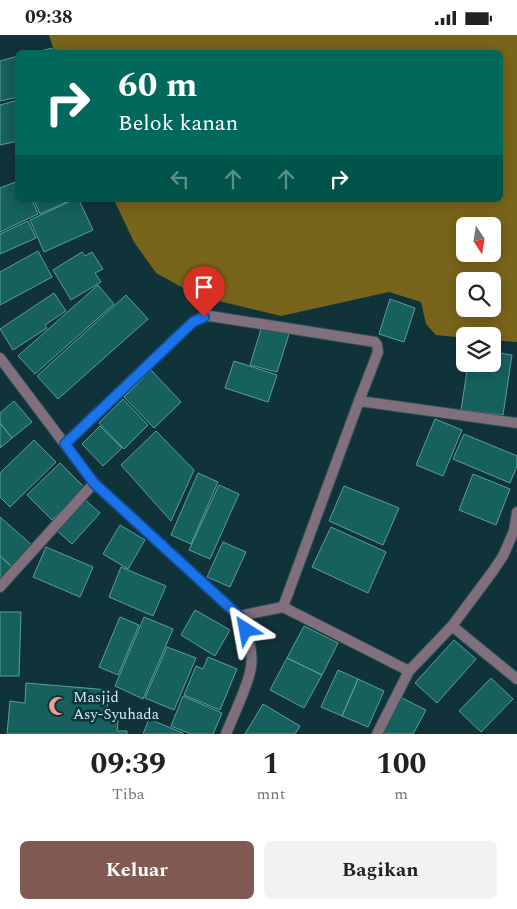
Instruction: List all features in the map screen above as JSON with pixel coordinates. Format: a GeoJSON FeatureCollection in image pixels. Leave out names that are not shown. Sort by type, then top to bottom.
{"type":"FeatureCollection","features":[{"type":"Feature","properties":{"kind":"street"},"geometry":{"type":"LineString","coordinates":[[65,444],[193,322],[204,317],[375,342],[378,352],[284,607]]}},
{"type":"Feature","properties":{"kind":"street"},"geometry":{"type":"LineString","coordinates":[[0,358],[94,483],[239,616],[246,630],[250,649],[251,671],[226,734]]}},
{"type":"Feature","properties":{"kind":"street"},"geometry":{"type":"LineString","coordinates":[[359,401],[517,423]]}},
{"type":"Feature","properties":{"kind":"street"},"geometry":{"type":"LineString","coordinates":[[0,587],[94,483]]}},
{"type":"Feature","properties":{"kind":"street"},"geometry":{"type":"LineString","coordinates":[[377,734],[409,671],[452,626],[503,556],[515,531],[517,512]]}},
{"type":"Feature","properties":{"kind":"street"},"geometry":{"type":"LineString","coordinates":[[239,616],[284,607],[409,671]]}},
{"type":"Feature","properties":{"kind":"street"},"geometry":{"type":"LineString","coordinates":[[452,626],[517,679]]}},
{"type":"Feature","properties":{"kind":"shaded area"},"geometry":{"type":"Polygon","coordinates":[[[49,35],[517,35],[517,342],[501,341],[501,327],[456,327],[456,337],[436,335],[426,324],[421,302],[389,292],[281,316],[198,296],[156,273],[134,242],[115,202],[503,202],[503,50],[54,50],[49,35]]]}},
{"type":"Feature","properties":{"kind":"building"},"geometry":{"type":"Polygon","coordinates":[[[15,57],[15,98],[0,101],[0,61],[15,57]]]}},
{"type":"Feature","properties":{"kind":"building"},"geometry":{"type":"Polygon","coordinates":[[[15,101],[15,142],[0,145],[0,105],[15,101]]]}},
{"type":"Feature","properties":{"kind":"building"},"geometry":{"type":"Polygon","coordinates":[[[15,182],[15,202],[33,202],[38,214],[0,232],[0,188],[15,182]]]}},
{"type":"Feature","properties":{"kind":"building"},"geometry":{"type":"Polygon","coordinates":[[[35,202],[67,202],[40,214],[35,202]]]}},
{"type":"Feature","properties":{"kind":"building"},"geometry":{"type":"Polygon","coordinates":[[[69,202],[80,202],[93,230],[44,252],[30,220],[69,202]]]}},
{"type":"Feature","properties":{"kind":"building"},"geometry":{"type":"Polygon","coordinates":[[[28,221],[36,238],[0,254],[0,234],[28,221]]]}},
{"type":"Feature","properties":{"kind":"building"},"geometry":{"type":"Polygon","coordinates":[[[38,251],[52,277],[0,305],[0,272],[38,251]]]}},
{"type":"Feature","properties":{"kind":"building"},"geometry":{"type":"Polygon","coordinates":[[[82,252],[85,256],[92,252],[103,269],[95,273],[101,282],[71,300],[53,270],[82,252]]]}},
{"type":"Feature","properties":{"kind":"building"},"geometry":{"type":"Polygon","coordinates":[[[98,285],[114,304],[35,374],[18,356],[98,285]]]}},
{"type":"Feature","properties":{"kind":"building"},"geometry":{"type":"Polygon","coordinates":[[[54,293],[66,311],[45,325],[47,328],[13,350],[0,329],[54,293]]]}},
{"type":"Feature","properties":{"kind":"building"},"geometry":{"type":"Polygon","coordinates":[[[126,295],[148,319],[58,399],[37,376],[126,295]]]}},
{"type":"Feature","properties":{"kind":"building"},"geometry":{"type":"Polygon","coordinates":[[[390,299],[415,308],[404,342],[379,334],[390,299]]]}},
{"type":"Feature","properties":{"kind":"building"},"geometry":{"type":"Polygon","coordinates":[[[262,326],[289,334],[277,372],[250,365],[262,326]]]}},
{"type":"Feature","properties":{"kind":"building"},"geometry":{"type":"Polygon","coordinates":[[[501,353],[512,355],[503,415],[461,410],[467,372],[501,372],[501,353]]]}},
{"type":"Feature","properties":{"kind":"building"},"geometry":{"type":"Polygon","coordinates":[[[234,361],[277,375],[268,402],[225,388],[234,361]]]}},
{"type":"Feature","properties":{"kind":"building"},"geometry":{"type":"Polygon","coordinates":[[[151,370],[181,402],[154,428],[124,397],[151,370]]]}},
{"type":"Feature","properties":{"kind":"building"},"geometry":{"type":"Polygon","coordinates":[[[123,399],[148,425],[124,449],[99,423],[123,399]]]}},
{"type":"Feature","properties":{"kind":"building"},"geometry":{"type":"Polygon","coordinates":[[[14,401],[32,422],[12,438],[0,423],[0,413],[14,401]]]}},
{"type":"Feature","properties":{"kind":"building"},"geometry":{"type":"Polygon","coordinates":[[[435,419],[462,430],[443,476],[416,465],[435,419]]]}},
{"type":"Feature","properties":{"kind":"building"},"geometry":{"type":"Polygon","coordinates":[[[0,423],[12,438],[0,448],[0,423]]]}},
{"type":"Feature","properties":{"kind":"building"},"geometry":{"type":"Polygon","coordinates":[[[100,426],[122,448],[103,466],[82,444],[100,426]]]}},
{"type":"Feature","properties":{"kind":"building"},"geometry":{"type":"Polygon","coordinates":[[[156,431],[194,470],[171,521],[121,465],[156,431]]]}},
{"type":"Feature","properties":{"kind":"building"},"geometry":{"type":"Polygon","coordinates":[[[464,434],[517,456],[517,466],[510,483],[453,459],[464,434]]]}},
{"type":"Feature","properties":{"kind":"building"},"geometry":{"type":"Polygon","coordinates":[[[34,440],[56,462],[10,507],[0,497],[0,473],[34,440]]]}},
{"type":"Feature","properties":{"kind":"building"},"geometry":{"type":"Polygon","coordinates":[[[60,463],[85,488],[52,520],[27,495],[60,463]]]}},
{"type":"Feature","properties":{"kind":"building"},"geometry":{"type":"Polygon","coordinates":[[[198,473],[218,482],[191,544],[171,535],[198,473]]]}},
{"type":"Feature","properties":{"kind":"building"},"geometry":{"type":"Polygon","coordinates":[[[473,474],[510,489],[496,525],[459,510],[473,474]]]}},
{"type":"Feature","properties":{"kind":"building"},"geometry":{"type":"Polygon","coordinates":[[[219,485],[239,494],[210,559],[189,550],[219,485]]]}},
{"type":"Feature","properties":{"kind":"building"},"geometry":{"type":"Polygon","coordinates":[[[344,486],[399,508],[383,545],[329,521],[344,486]]]}},
{"type":"Feature","properties":{"kind":"building"},"geometry":{"type":"Polygon","coordinates":[[[83,498],[100,513],[72,544],[55,529],[83,498]]]}},
{"type":"Feature","properties":{"kind":"building"},"geometry":{"type":"Polygon","coordinates":[[[0,517],[33,546],[13,568],[0,556],[0,517]]]}},
{"type":"Feature","properties":{"kind":"building"},"geometry":{"type":"Polygon","coordinates":[[[120,525],[145,540],[128,569],[103,554],[120,525]]]}},
{"type":"Feature","properties":{"kind":"building"},"geometry":{"type":"Polygon","coordinates":[[[331,527],[386,552],[368,593],[312,567],[331,527]]]}},
{"type":"Feature","properties":{"kind":"building"},"geometry":{"type":"Polygon","coordinates":[[[223,542],[246,552],[230,587],[207,577],[223,542]]]}},
{"type":"Feature","properties":{"kind":"building"},"geometry":{"type":"Polygon","coordinates":[[[46,547],[93,567],[80,597],[33,577],[46,547]]]}},
{"type":"Feature","properties":{"kind":"building"},"geometry":{"type":"Polygon","coordinates":[[[0,556],[13,568],[0,582],[0,556]]]}},
{"type":"Feature","properties":{"kind":"building"},"geometry":{"type":"Polygon","coordinates":[[[121,567],[166,586],[153,616],[109,597],[121,567]]]}},
{"type":"Feature","properties":{"kind":"building"},"geometry":{"type":"Polygon","coordinates":[[[195,610],[230,630],[215,656],[181,635],[195,610]]]}},
{"type":"Feature","properties":{"kind":"building"},"geometry":{"type":"Polygon","coordinates":[[[0,612],[21,612],[19,676],[0,676],[0,612]]]}},
{"type":"Feature","properties":{"kind":"building"},"geometry":{"type":"Polygon","coordinates":[[[120,617],[139,625],[118,675],[99,667],[120,617]]]}},
{"type":"Feature","properties":{"kind":"building"},"geometry":{"type":"Polygon","coordinates":[[[144,617],[173,629],[143,699],[115,686],[144,617]]]}},
{"type":"Feature","properties":{"kind":"building"},"geometry":{"type":"Polygon","coordinates":[[[304,626],[338,643],[322,675],[287,658],[304,626]]]}},
{"type":"Feature","properties":{"kind":"building"},"geometry":{"type":"Polygon","coordinates":[[[454,640],[476,659],[437,703],[415,683],[454,640]]]}},
{"type":"Feature","properties":{"kind":"building"},"geometry":{"type":"Polygon","coordinates":[[[167,647],[196,658],[174,710],[145,698],[167,647]]]}},
{"type":"Feature","properties":{"kind":"building"},"geometry":{"type":"Polygon","coordinates":[[[208,657],[237,669],[220,710],[184,695],[196,666],[203,669],[208,657]]]}},
{"type":"Feature","properties":{"kind":"building"},"geometry":{"type":"Polygon","coordinates":[[[287,658],[322,675],[304,708],[270,690],[287,658]]]}},
{"type":"Feature","properties":{"kind":"building"},"geometry":{"type":"Polygon","coordinates":[[[338,670],[358,679],[342,716],[321,707],[338,670]]]}},
{"type":"Feature","properties":{"kind":"building"},"geometry":{"type":"Polygon","coordinates":[[[491,678],[513,699],[481,732],[459,711],[491,678]]]}},
{"type":"Feature","properties":{"kind":"building"},"geometry":{"type":"Polygon","coordinates":[[[358,679],[384,691],[368,727],[342,716],[358,679]]]}},
{"type":"Feature","properties":{"kind":"building","name":"Masjid Asy-Syuhada"},"geometry":{"type":"Polygon","coordinates":[[[26,683],[109,690],[107,710],[119,711],[117,731],[127,731],[127,734],[7,734],[10,701],[25,703],[26,683]]]}},
{"type":"Feature","properties":{"kind":"building"},"geometry":{"type":"Polygon","coordinates":[[[183,696],[222,713],[213,734],[191,734],[171,726],[183,696]]]}},
{"type":"Feature","properties":{"kind":"building"},"geometry":{"type":"Polygon","coordinates":[[[400,697],[426,710],[413,734],[381,734],[400,697]]]}},
{"type":"Feature","properties":{"kind":"building"},"geometry":{"type":"Polygon","coordinates":[[[263,704],[300,726],[295,734],[245,734],[263,704]]]}},
{"type":"Feature","properties":{"kind":"building"},"geometry":{"type":"Polygon","coordinates":[[[149,719],[183,733],[183,734],[143,734],[149,719]]]}},
{"type":"Feature","properties":{"kind":"place","name":"Masjid Asy-Syuhada"},"geometry":{"type":"Point","coordinates":[58,706]}},
{"type":"Feature","properties":{"kind":"route"},"geometry":{"type":"LineString","coordinates":[[204,317],[193,322],[65,444],[94,483],[239,616],[246,630]]}}]}
